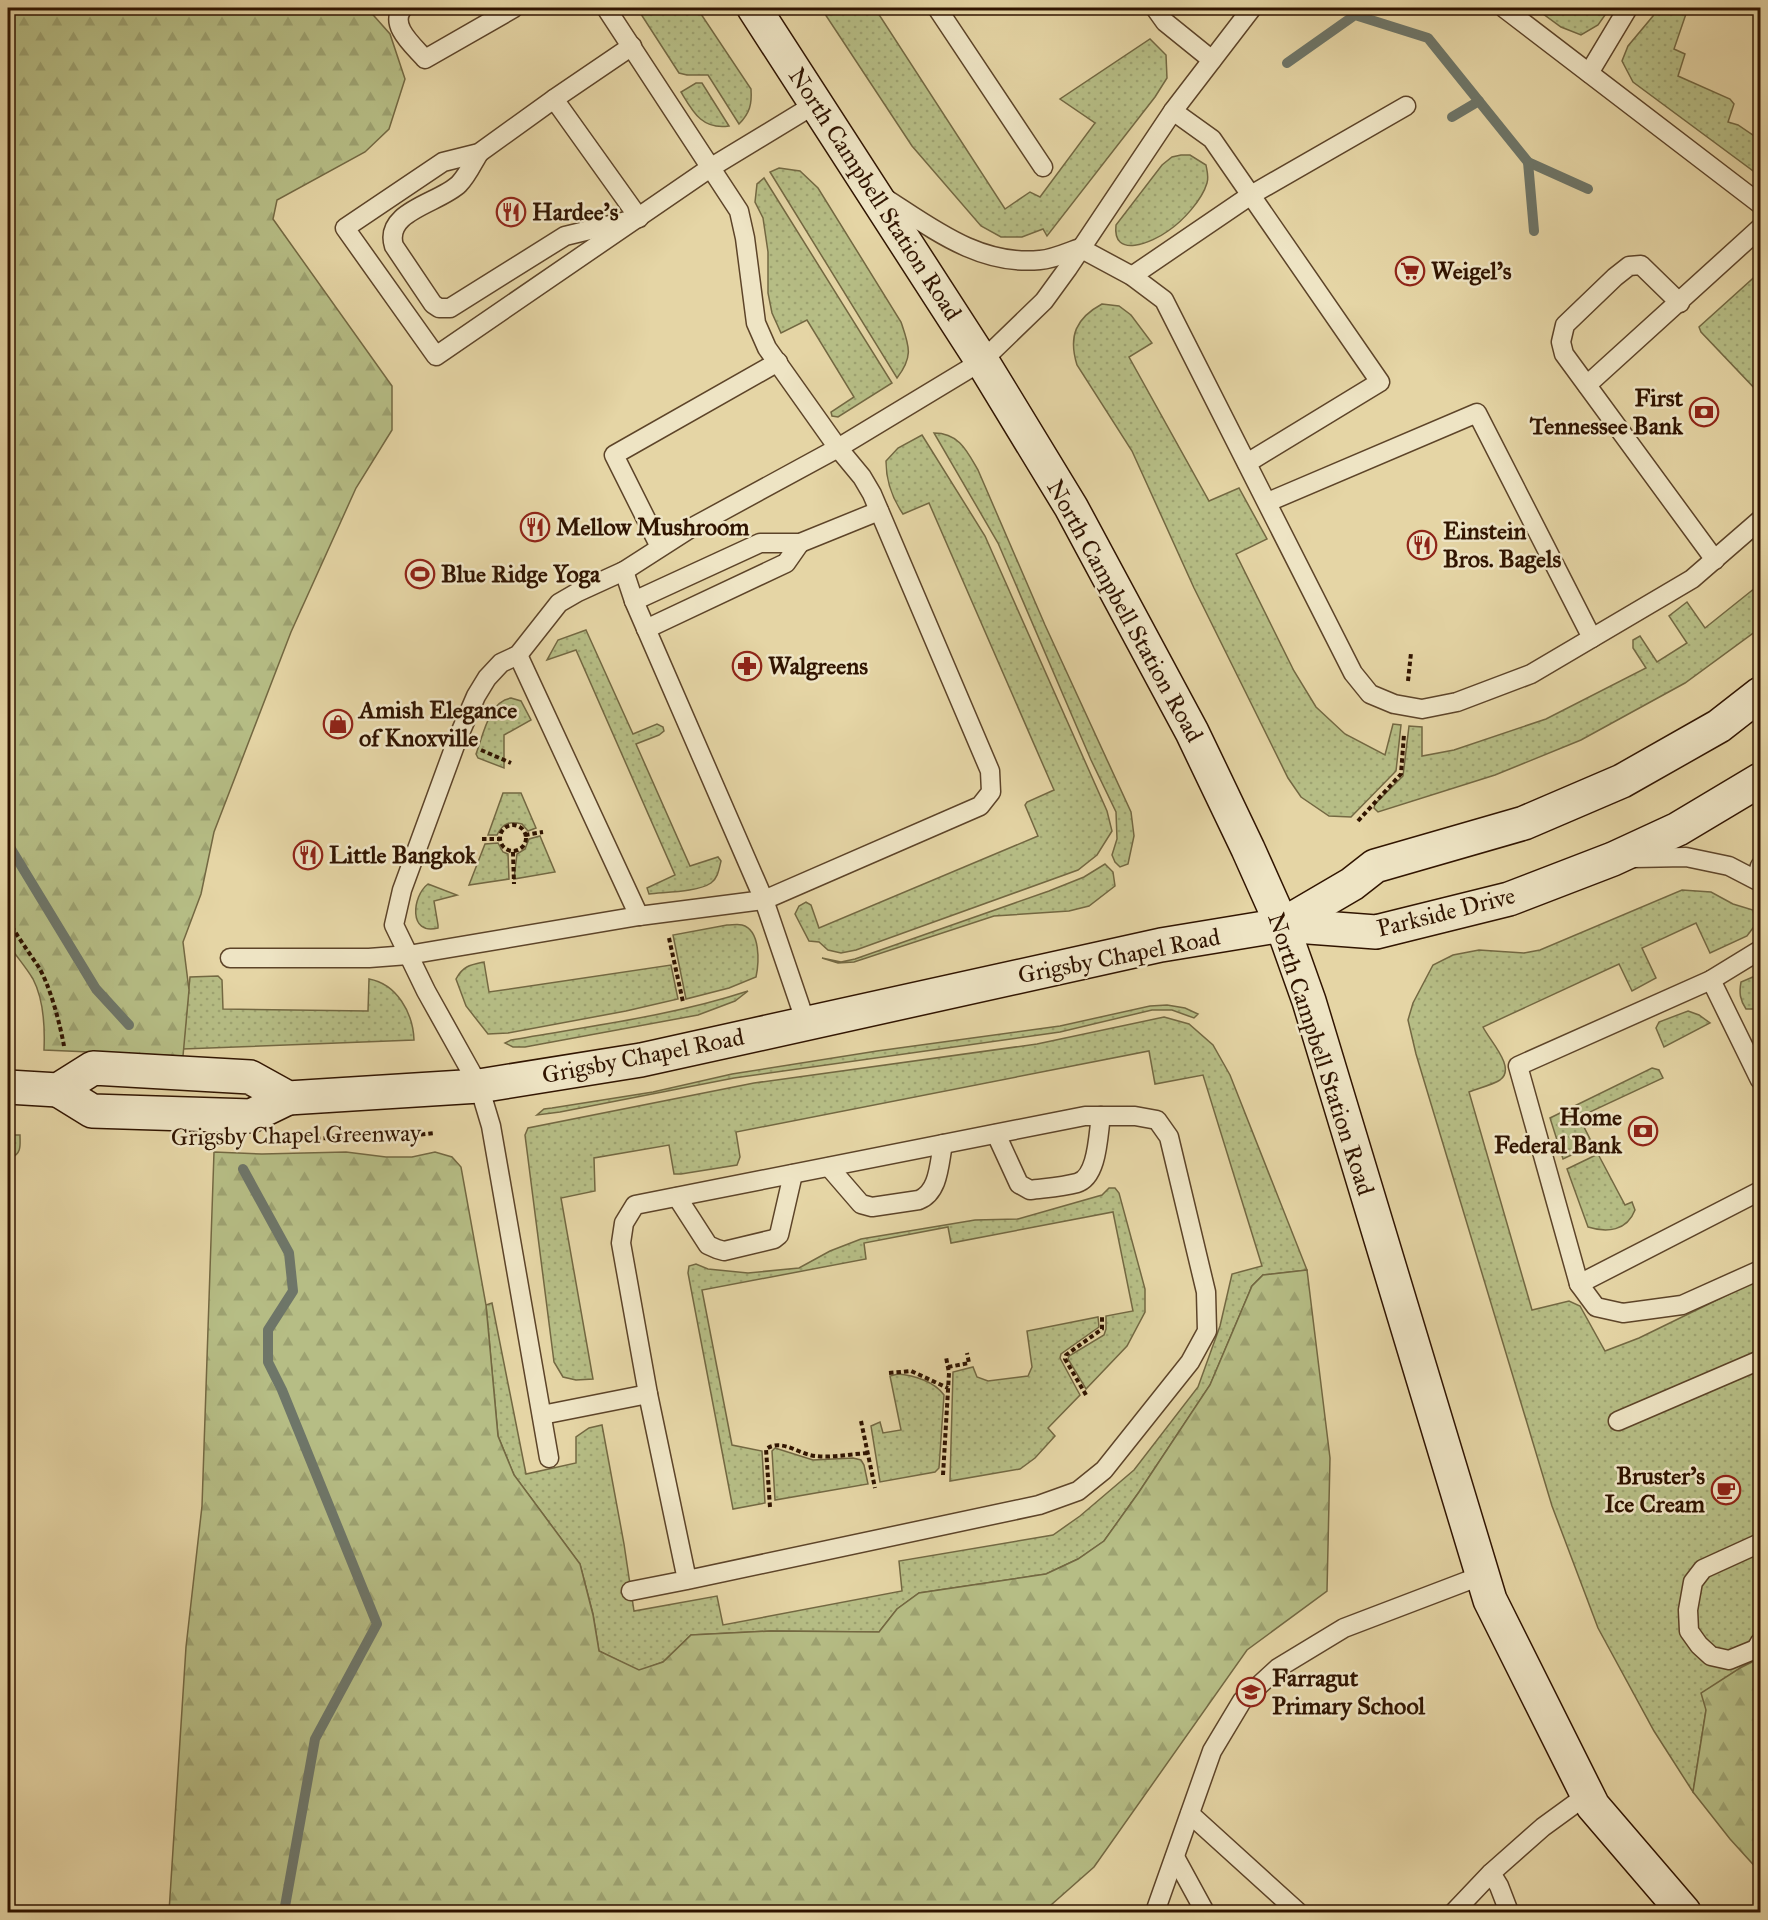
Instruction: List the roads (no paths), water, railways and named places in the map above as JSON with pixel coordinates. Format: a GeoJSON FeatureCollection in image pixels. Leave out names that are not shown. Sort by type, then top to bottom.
{"type":"FeatureCollection","features":[{"type":"Feature","properties":{"kind":"street","name":"North Campbell Station Road"},"geometry":{"type":"LineString","coordinates":[[754,8],[874,190],[1071,507],[1192,732],[1282,925],[1309,1001],[1490,1599],[1593,1806],[1684,1912]]}},
{"type":"Feature","properties":{"kind":"street"},"geometry":{"type":"LineString","coordinates":[[1282,925],[1352,884],[1375,866],[1524,823],[1622,781],[1719,726],[1761,694]]}},
{"type":"Feature","properties":{"kind":"street","name":"Parkside Drive"},"geometry":{"type":"LineString","coordinates":[[1282,925],[1376,932],[1509,899],[1613,859],[1678,830],[1761,780]]}},
{"type":"Feature","properties":{"kind":"street","name":"Grigsby Chapel Road"},"geometry":{"type":"LineString","coordinates":[[8,1087],[58,1090],[93,1068],[250,1077],[288,1098],[479,1086],[641,1060],[1161,945],[1282,925]]}},
{"type":"Feature","properties":{"kind":"lane"},"geometry":{"type":"LineString","coordinates":[[403,8],[398,18],[399,28],[425,59],[514,8]]}},
{"type":"Feature","properties":{"kind":"lane"},"geometry":{"type":"LineString","coordinates":[[230,958],[369,958],[408,955],[639,916],[764,900],[980,806],[991,792],[990,771],[879,511],[862,477],[838,448],[767,348],[756,323],[750,293],[745,238],[739,211],[606,8]]}},
{"type":"Feature","properties":{"kind":"lane"},"geometry":{"type":"LineString","coordinates":[[937,8],[1042,167]]}},
{"type":"Feature","properties":{"kind":"lane"},"geometry":{"type":"LineString","coordinates":[[1155,8],[1165,22],[1212,60]]}},
{"type":"Feature","properties":{"kind":"lane"},"geometry":{"type":"LineString","coordinates":[[549,1458],[491,1126],[479,1086],[431,1001],[394,925],[402,890],[476,696],[501,663],[518,655],[559,603],[624,572],[691,528],[838,448],[982,361],[1044,301],[1173,111],[1252,8]]}},
{"type":"Feature","properties":{"kind":"lane"},"geometry":{"type":"LineString","coordinates":[[1504,8],[1761,204]]}},
{"type":"Feature","properties":{"kind":"lane"},"geometry":{"type":"LineString","coordinates":[[1589,73],[1628,8]]}},
{"type":"Feature","properties":{"kind":"lane"},"geometry":{"type":"LineString","coordinates":[[632,46],[479,153],[458,185],[397,223],[392,237],[394,246],[433,304],[439,308],[450,308],[565,236],[639,218]]}},
{"type":"Feature","properties":{"kind":"lane"},"geometry":{"type":"LineString","coordinates":[[554,99],[639,218]]}},
{"type":"Feature","properties":{"kind":"lane"},"geometry":{"type":"LineString","coordinates":[[479,153],[443,162],[345,228],[436,356],[710,168],[817,103]]}},
{"type":"Feature","properties":{"kind":"lane"},"geometry":{"type":"LineString","coordinates":[[1132,276],[1251,195],[1406,106]]}},
{"type":"Feature","properties":{"kind":"lane"},"geometry":{"type":"LineString","coordinates":[[1173,111],[1212,139],[1380,382],[1247,463]]}},
{"type":"Feature","properties":{"kind":"lane"},"geometry":{"type":"LineString","coordinates":[[874,190],[940,234],[969,249],[1000,258],[1040,260],[1080,248],[1132,276],[1164,300],[1353,673],[1370,694],[1394,704],[1422,709],[1457,702],[1531,674],[1692,579],[1761,520]]}},
{"type":"Feature","properties":{"kind":"lane"},"geometry":{"type":"LineString","coordinates":[[1587,385],[1761,228]]}},
{"type":"Feature","properties":{"kind":"lane"},"geometry":{"type":"LineString","coordinates":[[1680,303],[1641,265],[1629,266],[1565,325],[1561,342],[1564,354],[1715,561]]}},
{"type":"Feature","properties":{"kind":"lane"},"geometry":{"type":"LineString","coordinates":[[660,547],[614,455],[778,362]]}},
{"type":"Feature","properties":{"kind":"lane"},"geometry":{"type":"LineString","coordinates":[[1268,502],[1478,413],[1592,638]]}},
{"type":"Feature","properties":{"kind":"lane"},"geometry":{"type":"LineString","coordinates":[[634,602],[760,543],[800,543],[879,511]]}},
{"type":"Feature","properties":{"kind":"lane"},"geometry":{"type":"LineString","coordinates":[[646,629],[786,563],[800,543]]}},
{"type":"Feature","properties":{"kind":"lane"},"geometry":{"type":"LineString","coordinates":[[624,572],[634,602],[764,900],[806,1023]]}},
{"type":"Feature","properties":{"kind":"lane"},"geometry":{"type":"LineString","coordinates":[[518,655],[639,916]]}},
{"type":"Feature","properties":{"kind":"lane"},"geometry":{"type":"LineString","coordinates":[[1613,859],[1686,857],[1729,866],[1759,878]]}},
{"type":"Feature","properties":{"kind":"lane"},"geometry":{"type":"LineString","coordinates":[[1761,950],[1711,980],[1518,1066],[1579,1284],[1596,1307],[1623,1313],[1682,1305],[1761,1270]]}},
{"type":"Feature","properties":{"kind":"lane"},"geometry":{"type":"LineString","coordinates":[[1711,980],[1761,1080]]}},
{"type":"Feature","properties":{"kind":"lane"},"geometry":{"type":"LineString","coordinates":[[631,1592],[1039,1505],[1078,1491],[1104,1470],[1190,1362],[1207,1330],[1206,1292],[1169,1137],[1157,1120],[1135,1116],[1085,1116],[635,1205],[624,1223],[621,1243],[648,1394],[687,1580]]}},
{"type":"Feature","properties":{"kind":"lane"},"geometry":{"type":"LineString","coordinates":[[996,1134],[1019,1185],[1024,1189],[1077,1183],[1086,1178],[1092,1168],[1101,1116]]}},
{"type":"Feature","properties":{"kind":"lane"},"geometry":{"type":"LineString","coordinates":[[829,1167],[861,1204],[872,1207],[918,1200],[926,1197],[934,1189],[943,1144]]}},
{"type":"Feature","properties":{"kind":"lane"},"geometry":{"type":"LineString","coordinates":[[677,1197],[708,1245],[724,1251],[774,1239],[779,1235],[793,1173]]}},
{"type":"Feature","properties":{"kind":"lane"},"geometry":{"type":"LineString","coordinates":[[1579,1284],[1761,1191]]}},
{"type":"Feature","properties":{"kind":"lane"},"geometry":{"type":"LineString","coordinates":[[1618,1421],[1761,1360]]}},
{"type":"Feature","properties":{"kind":"lane"},"geometry":{"type":"LineString","coordinates":[[542,1415],[648,1394]]}},
{"type":"Feature","properties":{"kind":"lane"},"geometry":{"type":"LineString","coordinates":[[1761,1543],[1703,1569],[1693,1582],[1688,1610],[1689,1631],[1711,1656],[1729,1660],[1755,1649],[1761,1642]]}},
{"type":"Feature","properties":{"kind":"lane"},"geometry":{"type":"LineString","coordinates":[[1155,1912],[1212,1751],[1242,1701],[1278,1668],[1344,1628],[1483,1575]]}},
{"type":"Feature","properties":{"kind":"lane"},"geometry":{"type":"LineString","coordinates":[[1454,1912],[1491,1873],[1543,1827],[1587,1795]]}},
{"type":"Feature","properties":{"kind":"lane"},"geometry":{"type":"LineString","coordinates":[[1190,1814],[1298,1912]]}},
{"type":"Feature","properties":{"kind":"lane"},"geometry":{"type":"LineString","coordinates":[[1174,1857],[1205,1912]]}},
{"type":"Feature","properties":{"kind":"lane"},"geometry":{"type":"LineString","coordinates":[[1491,1873],[1499,1886],[1509,1912]]}},
{"type":"Feature","properties":{"kind":"waterway"},"geometry":{"type":"LineString","coordinates":[[1287,63],[1355,15],[1428,38],[1528,162],[1588,189]]}},
{"type":"Feature","properties":{"kind":"waterway"},"geometry":{"type":"LineString","coordinates":[[1452,117],[1479,101]]}},
{"type":"Feature","properties":{"kind":"waterway"},"geometry":{"type":"LineString","coordinates":[[1528,162],[1534,231]]}},
{"type":"Feature","properties":{"kind":"waterway"},"geometry":{"type":"LineString","coordinates":[[8,214],[10,222],[8,224]]}},
{"type":"Feature","properties":{"kind":"waterway"},"geometry":{"type":"LineString","coordinates":[[8,844],[96,989],[129,1025]]}},
{"type":"Feature","properties":{"kind":"waterway"},"geometry":{"type":"LineString","coordinates":[[243,1169],[289,1253],[293,1291],[268,1330],[268,1362],[282,1390],[377,1624],[315,1739],[284,1912]]}},
{"type":"Feature","properties":{"kind":"place","name":"Hardee's"},"geometry":{"type":"Point","coordinates":[511,212]}},
{"type":"Feature","properties":{"kind":"place","name":"Weigel's"},"geometry":{"type":"Point","coordinates":[1410,271]}},
{"type":"Feature","properties":{"kind":"place","name":"First Tennessee Bank"},"geometry":{"type":"Point","coordinates":[1704,412]}},
{"type":"Feature","properties":{"kind":"place","name":"Mellow Mushroom"},"geometry":{"type":"Point","coordinates":[535,527]}},
{"type":"Feature","properties":{"kind":"place","name":"Einstein Bros. Bagels"},"geometry":{"type":"Point","coordinates":[1422,545]}},
{"type":"Feature","properties":{"kind":"place","name":"Blue Ridge Yoga"},"geometry":{"type":"Point","coordinates":[420,574]}},
{"type":"Feature","properties":{"kind":"place","name":"Walgreens"},"geometry":{"type":"Point","coordinates":[747,666]}},
{"type":"Feature","properties":{"kind":"place","name":"Amish Elegance of Knoxville"},"geometry":{"type":"Point","coordinates":[338,724]}},
{"type":"Feature","properties":{"kind":"place","name":"Little Bangkok"},"geometry":{"type":"Point","coordinates":[308,855]}},
{"type":"Feature","properties":{"kind":"place","name":"Home Federal Bank"},"geometry":{"type":"Point","coordinates":[1643,1131]}},
{"type":"Feature","properties":{"kind":"place","name":"Bruster's Ice Cream"},"geometry":{"type":"Point","coordinates":[1726,1490]}},
{"type":"Feature","properties":{"kind":"place","name":"Farragut Primary School"},"geometry":{"type":"Point","coordinates":[1251,1692]}}]}
